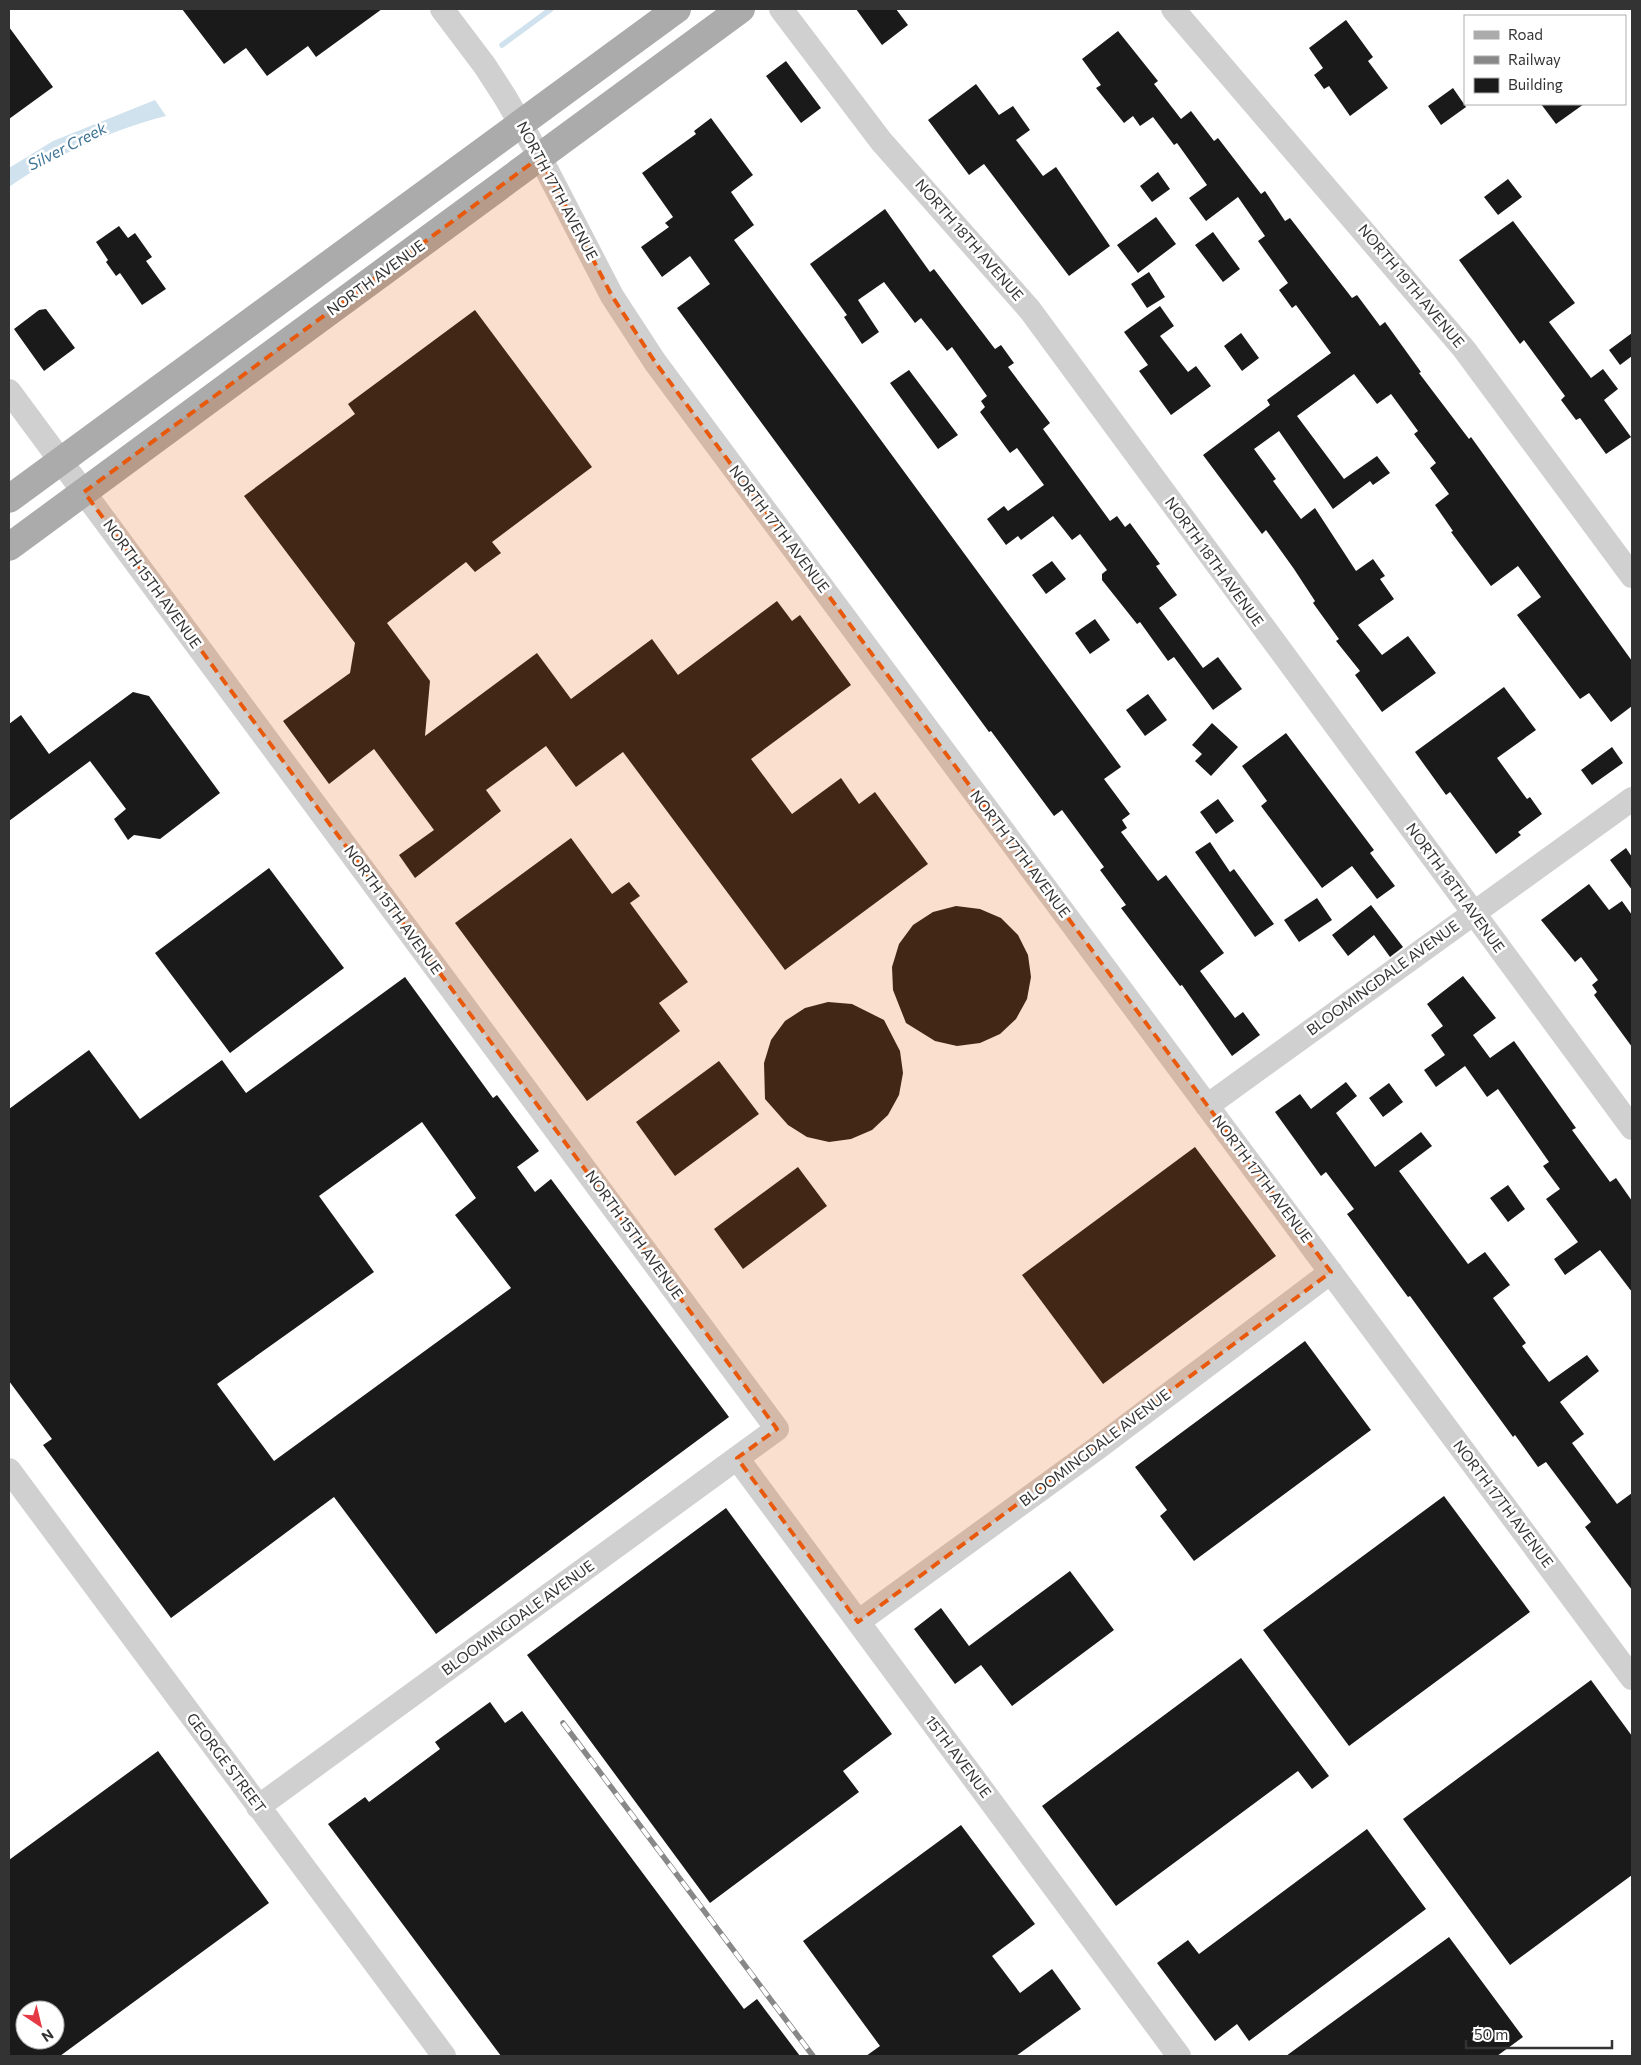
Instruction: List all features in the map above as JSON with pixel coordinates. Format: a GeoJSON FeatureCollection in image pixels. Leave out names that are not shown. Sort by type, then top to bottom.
{"type":"FeatureCollection","features":[{"type":"Feature","properties":{"kind":"main road"},"geometry":{"type":"LineString","coordinates":[[9,499],[677,9]]}},
{"type":"Feature","properties":{"kind":"main road","name":"NORTH AVENUE"},"geometry":{"type":"LineString","coordinates":[[9,546],[741,9]]}},
{"type":"Feature","properties":{"kind":"street","name":"NORTH 17TH AVENUE"},"geometry":{"type":"LineString","coordinates":[[442,9],[485,66],[521,125],[540,157],[612,296],[655,362],[1632,1678]]}},
{"type":"Feature","properties":{"kind":"street","name":"NORTH 18TH AVENUE"},"geometry":{"type":"LineString","coordinates":[[781,9],[879,138],[1030,310],[1632,1128]]}},
{"type":"Feature","properties":{"kind":"street","name":"NORTH 19TH AVENUE"},"geometry":{"type":"LineString","coordinates":[[1173,9],[1464,349],[1632,576]]}},
{"type":"Feature","properties":{"kind":"street","name":"NORTH 15TH AVENUE"},"geometry":{"type":"LineString","coordinates":[[9,391],[777,1429]]}},
{"type":"Feature","properties":{"kind":"street","name":"BLOOMINGDALE AVENUE"},"geometry":{"type":"LineString","coordinates":[[1207,1106],[1632,799]]}},
{"type":"Feature","properties":{"kind":"street","name":"BLOOMINGDALE AVENUE"},"geometry":{"type":"LineString","coordinates":[[858,1622],[1096,1449],[1331,1272]]}},
{"type":"Feature","properties":{"kind":"street","name":"BLOOMINGDALE AVENUE"},"geometry":{"type":"LineString","coordinates":[[258,1807],[777,1429]]}},
{"type":"Feature","properties":{"kind":"street","name":"15TH AVENUE"},"geometry":{"type":"LineString","coordinates":[[737,1458],[1179,2056]]}},
{"type":"Feature","properties":{"kind":"street","name":"GEORGE STREET"},"geometry":{"type":"LineString","coordinates":[[9,1470],[444,2056]]}},
{"type":"Feature","properties":{"kind":"highlighted area"},"geometry":{"type":"Polygon","coordinates":[[[540,157],[612,296],[655,362],[1331,1272],[858,1622],[737,1458],[777,1429],[84,492],[540,157]]]}},
{"type":"Feature","properties":{"kind":"water","name":"Silver Creek"},"geometry":{"type":"Polygon","coordinates":[[[155,100],[166,116],[126,128],[64,154],[9,187],[9,168],[53,141],[155,100]]]}},
{"type":"Feature","properties":{"kind":"building"},"geometry":{"type":"Polygon","coordinates":[[[182,9],[382,9],[316,57],[308,46],[267,76],[246,48],[224,64],[182,9]]]}},
{"type":"Feature","properties":{"kind":"building"},"geometry":{"type":"Polygon","coordinates":[[[856,9],[896,9],[908,25],[882,45],[856,9]]]}},
{"type":"Feature","properties":{"kind":"building"},"geometry":{"type":"Polygon","coordinates":[[[1346,20],[1373,57],[1368,61],[1388,88],[1350,116],[1329,86],[1324,89],[1314,75],[1323,68],[1309,48],[1346,20]]]}},
{"type":"Feature","properties":{"kind":"building"},"geometry":{"type":"Polygon","coordinates":[[[9,27],[53,87],[9,119],[9,27]]]}},
{"type":"Feature","properties":{"kind":"building"},"geometry":{"type":"Polygon","coordinates":[[[1118,31],[1158,81],[1154,84],[1181,119],[1191,111],[1214,141],[1218,138],[1261,194],[1265,191],[1285,221],[1290,218],[1352,298],[1357,295],[1380,326],[1385,322],[1421,372],[1419,373],[1469,439],[1471,437],[1632,661],[1632,706],[1611,722],[1589,693],[1580,699],[1517,615],[1541,597],[1518,566],[1491,586],[1451,532],[1453,531],[1435,505],[1449,494],[1430,468],[1436,463],[1414,434],[1418,431],[1391,394],[1377,404],[1354,374],[1297,416],[1344,479],[1377,456],[1390,473],[1373,485],[1370,481],[1333,509],[1279,431],[1254,449],[1276,479],[1273,481],[1301,519],[1315,508],[1356,571],[1373,559],[1385,576],[1380,579],[1394,599],[1358,625],[1382,655],[1408,636],[1436,673],[1382,712],[1355,675],[1360,671],[1336,641],[1339,639],[1313,603],[1315,601],[1294,569],[1266,530],[1262,534],[1203,455],[1270,405],[1267,400],[1331,353],[1296,305],[1292,308],[1279,290],[1288,283],[1258,241],[1265,236],[1238,197],[1206,221],[1189,198],[1207,185],[1177,143],[1174,145],[1153,117],[1140,126],[1133,116],[1124,123],[1096,88],[1101,85],[1082,59],[1118,31]]]}},
{"type":"Feature","properties":{"kind":"building"},"geometry":{"type":"Polygon","coordinates":[[[786,61],[821,108],[801,123],[766,76],[786,61]]]}},
{"type":"Feature","properties":{"kind":"building"},"geometry":{"type":"Polygon","coordinates":[[[976,84],[999,115],[1013,106],[1030,130],[1016,140],[1043,176],[1056,167],[1110,246],[1069,276],[984,164],[969,175],[928,120],[976,84]]]}},
{"type":"Feature","properties":{"kind":"building"},"geometry":{"type":"Polygon","coordinates":[[[1453,88],[1466,107],[1441,125],[1428,106],[1453,88]]]}},
{"type":"Feature","properties":{"kind":"building"},"geometry":{"type":"Polygon","coordinates":[[[1542,105],[1583,105],[1556,124],[1542,105]]]}},
{"type":"Feature","properties":{"kind":"building"},"geometry":{"type":"Polygon","coordinates":[[[711,118],[753,175],[731,192],[754,225],[734,240],[1121,767],[1104,779],[1130,814],[1122,820],[1127,828],[1121,832],[1158,881],[1166,875],[1224,953],[1200,971],[1235,1018],[1243,1012],[1260,1035],[1232,1056],[1182,985],[1180,986],[1121,908],[1126,905],[1100,870],[1104,867],[1062,810],[1054,816],[991,731],[989,732],[677,308],[710,284],[690,256],[662,277],[641,247],[669,227],[665,223],[673,217],[642,173],[696,134],[694,131],[711,118]]]}},
{"type":"Feature","properties":{"kind":"building"},"geometry":{"type":"Polygon","coordinates":[[[1158,172],[1170,189],[1152,202],[1140,186],[1158,172]]]}},
{"type":"Feature","properties":{"kind":"building"},"geometry":{"type":"Polygon","coordinates":[[[1508,179],[1522,197],[1498,215],[1484,197],[1508,179]]]}},
{"type":"Feature","properties":{"kind":"building"},"geometry":{"type":"Polygon","coordinates":[[[885,209],[930,272],[934,269],[995,349],[1001,345],[1014,363],[1008,367],[1050,423],[1043,429],[1110,521],[1117,516],[1125,527],[1130,523],[1160,564],[1156,566],[1177,595],[1159,608],[1203,668],[1218,657],[1242,689],[1213,710],[1174,657],[1168,661],[1140,622],[1137,624],[1102,580],[1102,574],[1107,570],[1080,534],[1072,540],[1053,516],[1021,540],[1018,536],[1006,545],[987,519],[1004,506],[1008,511],[1044,485],[1017,448],[1010,453],[980,412],[985,407],[981,401],[987,396],[952,347],[947,351],[921,318],[915,323],[884,282],[858,300],[879,332],[862,344],[844,317],[847,315],[810,264],[885,209]]]}},
{"type":"Feature","properties":{"kind":"building"},"geometry":{"type":"Polygon","coordinates":[[[1156,217],[1176,244],[1138,273],[1117,245],[1156,217]]]}},
{"type":"Feature","properties":{"kind":"building"},"geometry":{"type":"Polygon","coordinates":[[[1513,221],[1575,303],[1549,322],[1591,378],[1603,369],[1618,389],[1604,400],[1631,437],[1606,454],[1580,418],[1576,420],[1561,400],[1565,396],[1524,340],[1520,344],[1459,260],[1513,221]]]}},
{"type":"Feature","properties":{"kind":"building"},"geometry":{"type":"Polygon","coordinates":[[[119,226],[128,238],[135,233],[152,257],[146,261],[166,289],[142,305],[120,273],[116,276],[106,262],[108,260],[96,242],[119,226]]]}},
{"type":"Feature","properties":{"kind":"building"},"geometry":{"type":"Polygon","coordinates":[[[1213,232],[1240,269],[1223,282],[1195,245],[1213,232]]]}},
{"type":"Feature","properties":{"kind":"building"},"geometry":{"type":"Polygon","coordinates":[[[1149,272],[1165,297],[1147,308],[1131,284],[1149,272]]]}},
{"type":"Feature","properties":{"kind":"building"},"geometry":{"type":"Polygon","coordinates":[[[1160,306],[1174,326],[1160,336],[1188,372],[1196,366],[1211,386],[1171,415],[1139,371],[1148,365],[1124,332],[1160,306]]]}},
{"type":"Feature","properties":{"kind":"building"},"geometry":{"type":"Polygon","coordinates":[[[46,309],[75,348],[44,371],[14,329],[39,310],[46,309]]]}},
{"type":"Feature","properties":{"kind":"building"},"geometry":{"type":"Polygon","coordinates":[[[475,310],[592,467],[492,542],[501,553],[475,572],[466,562],[387,623],[430,681],[425,736],[537,653],[571,699],[652,639],[678,675],[777,601],[792,621],[800,615],[851,685],[751,759],[792,814],[841,778],[859,804],[875,792],[928,864],[785,970],[623,752],[576,787],[546,746],[486,790],[501,811],[415,878],[399,855],[434,830],[374,749],[329,784],[283,721],[350,673],[355,643],[244,496],[355,414],[348,404],[475,310]]]}},
{"type":"Feature","properties":{"kind":"building"},"geometry":{"type":"Polygon","coordinates":[[[1241,333],[1259,358],[1242,371],[1224,346],[1241,333]]]}},
{"type":"Feature","properties":{"kind":"building"},"geometry":{"type":"Polygon","coordinates":[[[1632,333],[1632,356],[1620,365],[1609,350],[1632,333]]]}},
{"type":"Feature","properties":{"kind":"building"},"geometry":{"type":"Polygon","coordinates":[[[909,370],[958,435],[938,449],[890,383],[909,370]]]}},
{"type":"Feature","properties":{"kind":"building"},"geometry":{"type":"Polygon","coordinates":[[[1052,561],[1066,579],[1046,594],[1032,575],[1052,561]]]}},
{"type":"Feature","properties":{"kind":"building"},"geometry":{"type":"Polygon","coordinates":[[[1095,619],[1110,640],[1090,654],[1075,633],[1095,619]]]}},
{"type":"Feature","properties":{"kind":"building"},"geometry":{"type":"Polygon","coordinates":[[[1504,687],[1536,730],[1497,758],[1527,799],[1530,797],[1542,814],[1518,832],[1521,835],[1496,854],[1450,792],[1446,795],[1415,752],[1504,687]]]}},
{"type":"Feature","properties":{"kind":"building"},"geometry":{"type":"Polygon","coordinates":[[[133,692],[149,696],[220,793],[160,839],[134,835],[128,840],[114,819],[126,809],[90,761],[9,821],[9,724],[21,715],[49,754],[133,692]]]}},
{"type":"Feature","properties":{"kind":"building"},"geometry":{"type":"Polygon","coordinates":[[[1148,694],[1167,720],[1145,736],[1126,710],[1148,694]]]}},
{"type":"Feature","properties":{"kind":"building"},"geometry":{"type":"Polygon","coordinates":[[[1212,723],[1238,747],[1211,776],[1195,761],[1202,754],[1192,745],[1212,723]]]}},
{"type":"Feature","properties":{"kind":"building"},"geometry":{"type":"Polygon","coordinates":[[[1286,733],[1374,850],[1370,853],[1395,886],[1377,899],[1352,866],[1322,888],[1261,806],[1267,801],[1242,766],[1286,733]]]}},
{"type":"Feature","properties":{"kind":"building"},"geometry":{"type":"Polygon","coordinates":[[[1612,747],[1623,763],[1592,785],[1581,770],[1612,747]]]}},
{"type":"Feature","properties":{"kind":"building"},"geometry":{"type":"Polygon","coordinates":[[[1218,799],[1234,821],[1216,834],[1200,812],[1218,799]]]}},
{"type":"Feature","properties":{"kind":"building"},"geometry":{"type":"Polygon","coordinates":[[[571,838],[612,894],[629,882],[640,896],[630,903],[688,982],[659,1003],[680,1031],[587,1101],[455,923],[571,838]]]}},
{"type":"Feature","properties":{"kind":"building"},"geometry":{"type":"Polygon","coordinates":[[[1210,842],[1230,872],[1234,869],[1274,924],[1255,937],[1195,852],[1210,842]]]}},
{"type":"Feature","properties":{"kind":"building"},"geometry":{"type":"Polygon","coordinates":[[[1626,848],[1632,857],[1632,890],[1610,860],[1626,848]]]}},
{"type":"Feature","properties":{"kind":"building"},"geometry":{"type":"Polygon","coordinates":[[[269,868],[344,968],[230,1053],[155,953],[269,868]]]}},
{"type":"Feature","properties":{"kind":"building"},"geometry":{"type":"Polygon","coordinates":[[[1589,884],[1609,910],[1622,901],[1632,915],[1632,1047],[1594,995],[1597,992],[1592,985],[1598,980],[1581,957],[1575,962],[1541,920],[1589,884]]]}},
{"type":"Feature","properties":{"kind":"building"},"geometry":{"type":"Polygon","coordinates":[[[1317,898],[1332,920],[1299,942],[1284,920],[1317,898]]]}},
{"type":"Feature","properties":{"kind":"building"},"geometry":{"type":"Polygon","coordinates":[[[1371,905],[1403,947],[1390,957],[1374,935],[1348,956],[1332,935],[1371,905]]]}},
{"type":"Feature","properties":{"kind":"building"},"geometry":{"type":"Polygon","coordinates":[[[956,906],[980,909],[1001,918],[1018,935],[1028,955],[1031,977],[1027,999],[1016,1019],[1000,1034],[980,1043],[957,1046],[935,1041],[906,1023],[893,990],[892,967],[899,944],[913,925],[933,912],[956,906]]]}},
{"type":"Feature","properties":{"kind":"building"},"geometry":{"type":"Polygon","coordinates":[[[1463,976],[1496,1018],[1473,1035],[1490,1058],[1514,1041],[1576,1128],[1572,1130],[1610,1182],[1616,1178],[1632,1201],[1632,1292],[1600,1250],[1565,1275],[1554,1259],[1578,1242],[1546,1199],[1560,1189],[1543,1166],[1549,1162],[1498,1089],[1487,1097],[1465,1066],[1436,1087],[1424,1070],[1445,1055],[1431,1035],[1443,1026],[1427,1004],[1463,976]]]}},
{"type":"Feature","properties":{"kind":"building"},"geometry":{"type":"Polygon","coordinates":[[[405,977],[493,1098],[497,1095],[539,1151],[517,1167],[535,1192],[551,1179],[729,1417],[436,1634],[334,1497],[171,1618],[43,1445],[52,1439],[9,1381],[9,1109],[89,1050],[140,1119],[222,1060],[246,1093],[405,977]],[[422,1122],[319,1196],[374,1272],[217,1384],[274,1461],[511,1288],[455,1215],[476,1198],[422,1122]]]}},
{"type":"Feature","properties":{"kind":"building"},"geometry":{"type":"Polygon","coordinates":[[[828,1002],[852,1004],[884,1020],[900,1051],[903,1073],[899,1095],[888,1115],[872,1130],[851,1139],[829,1142],[807,1137],[788,1125],[765,1099],[764,1063],[771,1040],[785,1021],[805,1008],[828,1002]]]}},
{"type":"Feature","properties":{"kind":"building"},"geometry":{"type":"Polygon","coordinates":[[[719,1061],[759,1114],[675,1176],[636,1122],[719,1061]]]}},
{"type":"Feature","properties":{"kind":"building"},"geometry":{"type":"Polygon","coordinates":[[[1346,1082],[1357,1096],[1336,1113],[1375,1167],[1421,1132],[1432,1146],[1399,1171],[1468,1264],[1485,1252],[1510,1285],[1493,1298],[1526,1343],[1522,1346],[1549,1382],[1587,1355],[1599,1371],[1560,1402],[1584,1434],[1572,1443],[1617,1504],[1632,1493],[1632,1590],[1585,1527],[1591,1522],[1546,1462],[1538,1467],[1515,1435],[1513,1437],[1410,1296],[1408,1297],[1347,1214],[1354,1209],[1326,1172],[1321,1176],[1275,1112],[1300,1094],[1311,1109],[1346,1082]]]}},
{"type":"Feature","properties":{"kind":"building"},"geometry":{"type":"Polygon","coordinates":[[[1389,1083],[1403,1102],[1383,1117],[1369,1098],[1389,1083]]]}},
{"type":"Feature","properties":{"kind":"building"},"geometry":{"type":"Polygon","coordinates":[[[1195,1147],[1276,1256],[1103,1384],[1022,1275],[1195,1147]]]}},
{"type":"Feature","properties":{"kind":"building"},"geometry":{"type":"Polygon","coordinates":[[[798,1167],[827,1206],[743,1269],[714,1229],[798,1167]]]}},
{"type":"Feature","properties":{"kind":"building"},"geometry":{"type":"Polygon","coordinates":[[[1508,1185],[1525,1209],[1508,1222],[1490,1198],[1508,1185]]]}},
{"type":"Feature","properties":{"kind":"building"},"geometry":{"type":"Polygon","coordinates":[[[1305,1341],[1371,1430],[1194,1561],[1160,1516],[1167,1510],[1135,1467],[1305,1341]]]}},
{"type":"Feature","properties":{"kind":"building"},"geometry":{"type":"Polygon","coordinates":[[[1444,1496],[1530,1612],[1349,1746],[1263,1630],[1444,1496]]]}},
{"type":"Feature","properties":{"kind":"building"},"geometry":{"type":"Polygon","coordinates":[[[726,1508],[892,1734],[843,1771],[859,1792],[710,1903],[527,1655],[726,1508]]]}},
{"type":"Feature","properties":{"kind":"building"},"geometry":{"type":"Polygon","coordinates":[[[1070,1571],[1114,1630],[1012,1706],[981,1665],[955,1684],[914,1629],[941,1608],[969,1646],[1070,1571]]]}},
{"type":"Feature","properties":{"kind":"building"},"geometry":{"type":"Polygon","coordinates":[[[1241,1658],[1329,1776],[1312,1789],[1298,1771],[1116,1906],[1042,1806],[1241,1658]]]}},
{"type":"Feature","properties":{"kind":"building"},"geometry":{"type":"Polygon","coordinates":[[[1591,1680],[1632,1736],[1632,1875],[1510,1965],[1403,1819],[1591,1680]]]}},
{"type":"Feature","properties":{"kind":"building"},"geometry":{"type":"Polygon","coordinates":[[[490,1702],[505,1723],[522,1711],[744,2009],[757,1999],[800,2056],[501,2056],[328,1824],[365,1797],[369,1802],[440,1749],[435,1742],[490,1702]]]}},
{"type":"Feature","properties":{"kind":"building"},"geometry":{"type":"Polygon","coordinates":[[[158,1751],[269,1903],[60,2056],[9,2056],[9,1860],[158,1751]]]}},
{"type":"Feature","properties":{"kind":"building"},"geometry":{"type":"Polygon","coordinates":[[[961,1825],[1035,1924],[992,1956],[1020,1993],[1052,1969],[1081,2009],[1016,2056],[866,2056],[880,2046],[803,1941],[961,1825]]]}},
{"type":"Feature","properties":{"kind":"building"},"geometry":{"type":"Polygon","coordinates":[[[1367,1829],[1426,1909],[1249,2041],[1237,2024],[1215,2041],[1157,1963],[1188,1940],[1199,1954],[1367,1829]]]}},
{"type":"Feature","properties":{"kind":"building"},"geometry":{"type":"Polygon","coordinates":[[[1449,1937],[1523,2037],[1497,2056],[1286,2056],[1449,1937]]]}},
{"type":"Feature","properties":{"kind":"waterway"},"geometry":{"type":"LineString","coordinates":[[502,45],[551,9]]}},
{"type":"Feature","properties":{"kind":"railway"},"geometry":{"type":"LineString","coordinates":[[563,1723],[813,2056]]}}]}
